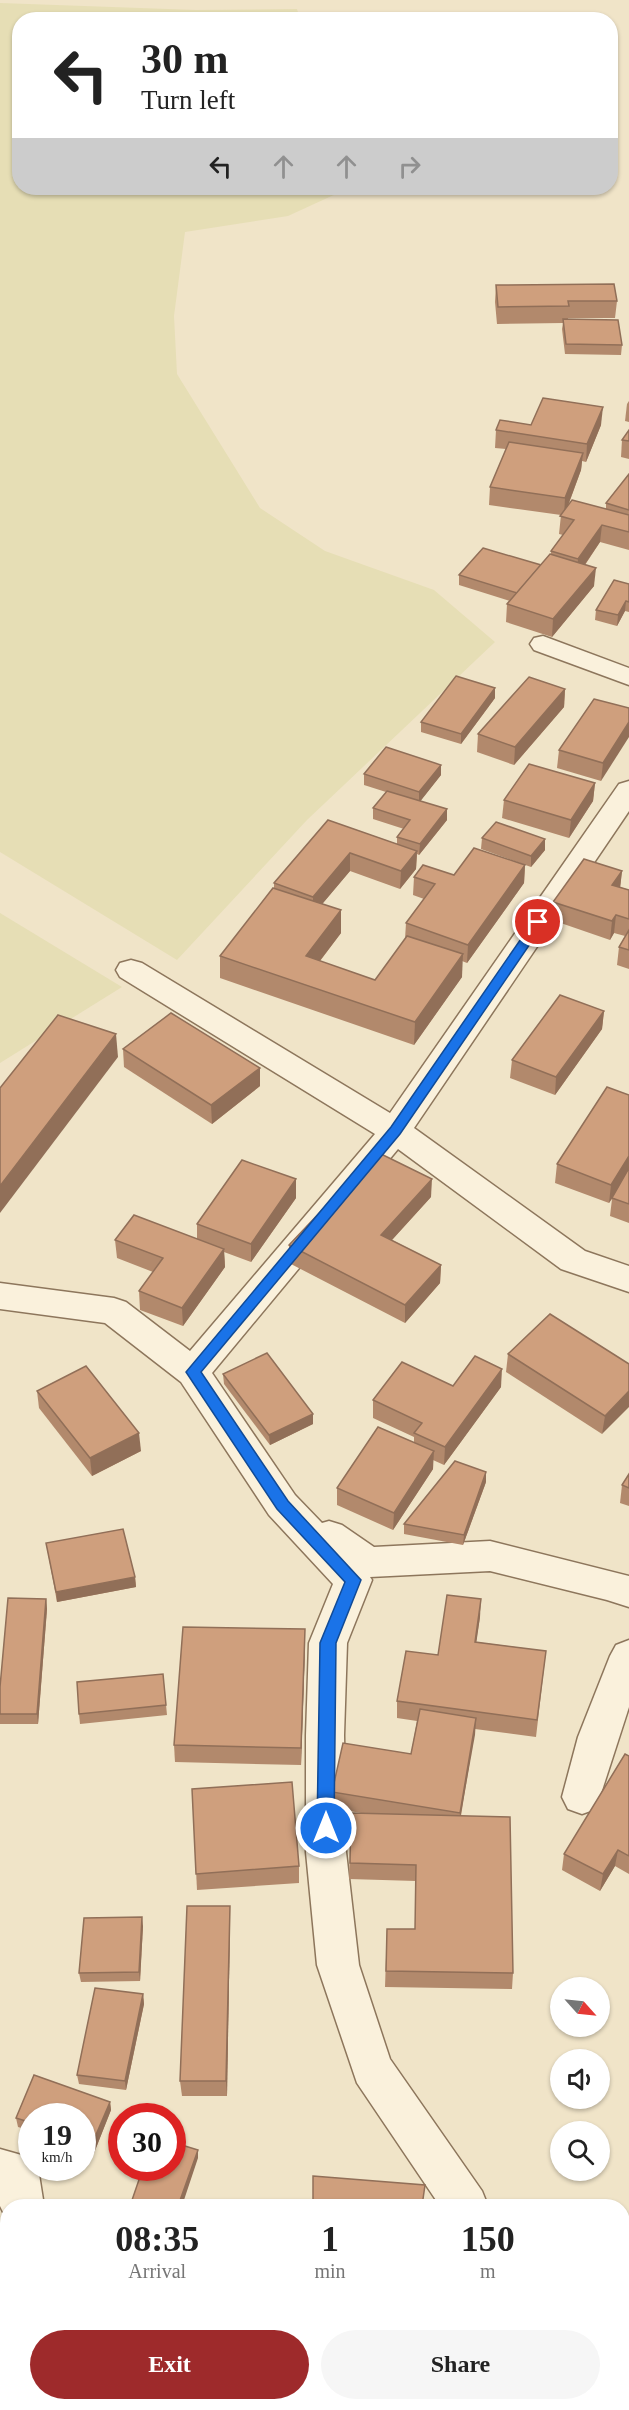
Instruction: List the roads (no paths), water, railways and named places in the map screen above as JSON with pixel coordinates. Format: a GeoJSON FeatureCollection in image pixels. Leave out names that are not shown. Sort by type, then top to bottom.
{"type":"FeatureCollection","features":[{"type":"Feature","properties":{"kind":"street"},"geometry":{"type":"LineString","coordinates":[[543,644],[629,676]]}},
{"type":"Feature","properties":{"kind":"street"},"geometry":{"type":"LineString","coordinates":[[193,1372],[395,1131],[629,790]]}},
{"type":"Feature","properties":{"kind":"street"},"geometry":{"type":"LineString","coordinates":[[131,969],[395,1131],[573,1260],[629,1279]]}},
{"type":"Feature","properties":{"kind":"street"},"geometry":{"type":"LineString","coordinates":[[0,1296],[114,1311],[193,1372],[282,1505],[353,1580],[328,1643],[325,1735],[326,1852],[338,1965],[372,2069],[461,2199]]}},
{"type":"Feature","properties":{"kind":"street"},"geometry":{"type":"LineString","coordinates":[[282,1505],[368,1562],[490,1556],[610,1585],[629,1592]]}},
{"type":"Feature","properties":{"kind":"street"},"geometry":{"type":"LineString","coordinates":[[582,1797],[598,1737],[629,1656]]}},
{"type":"Feature","properties":{"kind":"street"},"geometry":{"type":"LineString","coordinates":[[0,2170],[19,2174],[21,2199]]}}]}
